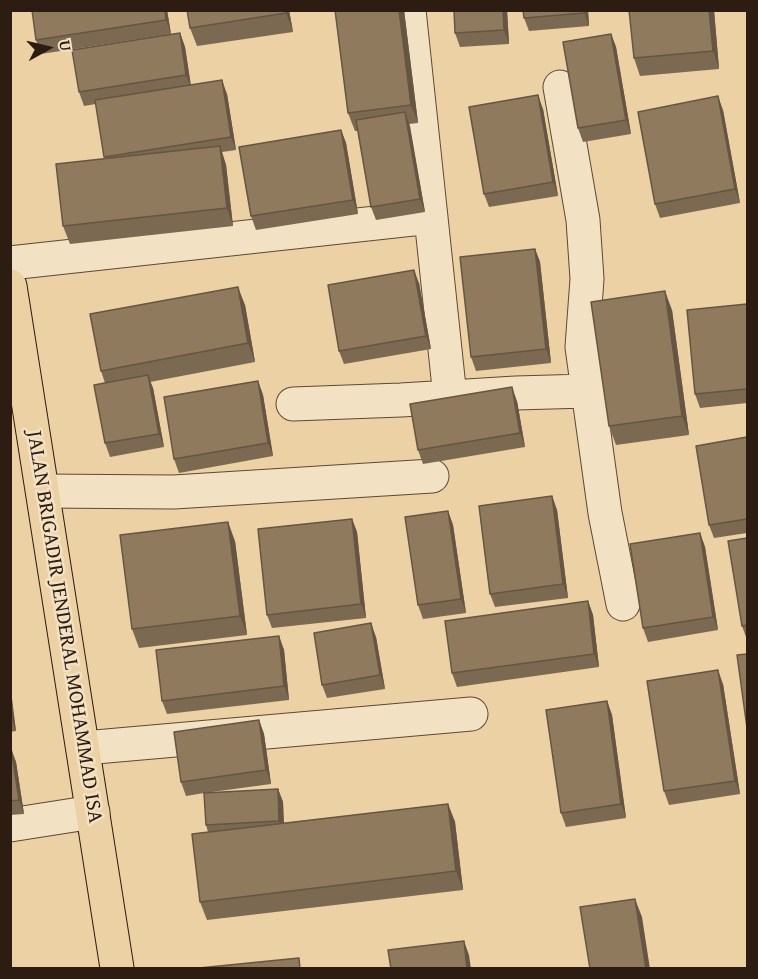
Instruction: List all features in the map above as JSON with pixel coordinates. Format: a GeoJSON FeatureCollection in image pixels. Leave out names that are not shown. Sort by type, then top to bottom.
{"type":"FeatureCollection","features":[{"type":"Feature","properties":{"kind":"highway","name":"JALAN BRIGADIR JENDERAL MOHAMMAD ISA"},"geometry":{"type":"LineString","coordinates":[[10,286],[16,353],[43,491],[117,969]]}},
{"type":"Feature","properties":{"kind":"street"},"geometry":{"type":"LineString","coordinates":[[409,10],[450,397]]}},
{"type":"Feature","properties":{"kind":"street"},"geometry":{"type":"LineString","coordinates":[[560,87],[584,220],[587,279],[582,347],[587,391],[605,513],[623,604]]}},
{"type":"Feature","properties":{"kind":"street"},"geometry":{"type":"LineString","coordinates":[[10,262],[431,217]]}},
{"type":"Feature","properties":{"kind":"street"},"geometry":{"type":"LineString","coordinates":[[293,404],[587,391]]}},
{"type":"Feature","properties":{"kind":"street"},"geometry":{"type":"LineString","coordinates":[[43,491],[174,492],[432,476]]}},
{"type":"Feature","properties":{"kind":"street"},"geometry":{"type":"LineString","coordinates":[[84,748],[471,714]]}},
{"type":"Feature","properties":{"kind":"street"},"geometry":{"type":"LineString","coordinates":[[10,825],[93,812]]}},
{"type":"Feature","properties":{"kind":"building"},"geometry":{"type":"Polygon","coordinates":[[[32,10],[165,10],[166,20],[36,40],[32,10]]]}},
{"type":"Feature","properties":{"kind":"building"},"geometry":{"type":"Polygon","coordinates":[[[187,10],[285,10],[286,13],[190,28],[187,10]]]}},
{"type":"Feature","properties":{"kind":"building"},"geometry":{"type":"Polygon","coordinates":[[[335,10],[399,10],[411,105],[348,113],[335,10]]]}},
{"type":"Feature","properties":{"kind":"building"},"geometry":{"type":"Polygon","coordinates":[[[454,10],[503,10],[504,30],[455,33],[454,10]]]}},
{"type":"Feature","properties":{"kind":"building"},"geometry":{"type":"Polygon","coordinates":[[[523,10],[584,10],[584,13],[524,18],[523,10]]]}},
{"type":"Feature","properties":{"kind":"building"},"geometry":{"type":"Polygon","coordinates":[[[629,10],[709,10],[713,51],[634,58],[629,10]]]}},
{"type":"Feature","properties":{"kind":"building"},"geometry":{"type":"Polygon","coordinates":[[[180,33],[186,75],[79,92],[72,50],[180,33]]]}},
{"type":"Feature","properties":{"kind":"building"},"geometry":{"type":"Polygon","coordinates":[[[611,34],[626,120],[578,128],[563,42],[611,34]]]}},
{"type":"Feature","properties":{"kind":"building"},"geometry":{"type":"Polygon","coordinates":[[[222,80],[231,137],[104,157],[95,100],[222,80]]]}},
{"type":"Feature","properties":{"kind":"building"},"geometry":{"type":"Polygon","coordinates":[[[538,95],[553,182],[484,194],[469,107],[538,95]]]}},
{"type":"Feature","properties":{"kind":"building"},"geometry":{"type":"Polygon","coordinates":[[[718,96],[735,189],[655,204],[638,112],[718,96]]]}},
{"type":"Feature","properties":{"kind":"building"},"geometry":{"type":"Polygon","coordinates":[[[405,112],[420,199],[371,207],[356,120],[405,112]]]}},
{"type":"Feature","properties":{"kind":"building"},"geometry":{"type":"Polygon","coordinates":[[[341,130],[353,200],[251,216],[239,147],[341,130]]]}},
{"type":"Feature","properties":{"kind":"building"},"geometry":{"type":"Polygon","coordinates":[[[220,146],[227,208],[63,226],[56,164],[220,146]]]}},
{"type":"Feature","properties":{"kind":"building"},"geometry":{"type":"Polygon","coordinates":[[[535,249],[546,349],[471,357],[460,257],[535,249]]]}},
{"type":"Feature","properties":{"kind":"building"},"geometry":{"type":"Polygon","coordinates":[[[414,270],[426,336],[339,351],[328,285],[414,270]]]}},
{"type":"Feature","properties":{"kind":"building"},"geometry":{"type":"Polygon","coordinates":[[[238,287],[248,343],[101,371],[90,314],[238,287]]]}},
{"type":"Feature","properties":{"kind":"building"},"geometry":{"type":"Polygon","coordinates":[[[665,291],[682,416],[609,426],[591,302],[665,291]]]}},
{"type":"Feature","properties":{"kind":"building"},"geometry":{"type":"Polygon","coordinates":[[[747,304],[747,389],[695,394],[687,310],[747,304]]]}},
{"type":"Feature","properties":{"kind":"building"},"geometry":{"type":"Polygon","coordinates":[[[148,375],[159,434],[105,443],[94,385],[148,375]]]}},
{"type":"Feature","properties":{"kind":"building"},"geometry":{"type":"Polygon","coordinates":[[[258,381],[268,443],[174,459],[164,397],[258,381]]]}},
{"type":"Feature","properties":{"kind":"building"},"geometry":{"type":"Polygon","coordinates":[[[512,387],[520,433],[418,450],[410,404],[512,387]]]}},
{"type":"Feature","properties":{"kind":"building"},"geometry":{"type":"Polygon","coordinates":[[[747,437],[747,519],[709,525],[696,446],[747,437]]]}},
{"type":"Feature","properties":{"kind":"building"},"geometry":{"type":"Polygon","coordinates":[[[552,496],[563,584],[490,594],[479,506],[552,496]]]}},
{"type":"Feature","properties":{"kind":"building"},"geometry":{"type":"Polygon","coordinates":[[[448,511],[461,599],[418,605],[405,517],[448,511]]]}},
{"type":"Feature","properties":{"kind":"building"},"geometry":{"type":"Polygon","coordinates":[[[352,519],[361,604],[267,615],[258,529],[352,519]]]}},
{"type":"Feature","properties":{"kind":"building"},"geometry":{"type":"Polygon","coordinates":[[[228,522],[240,616],[132,629],[120,535],[228,522]]]}},
{"type":"Feature","properties":{"kind":"building"},"geometry":{"type":"Polygon","coordinates":[[[700,533],[713,617],[643,628],[630,544],[700,533]]]}},
{"type":"Feature","properties":{"kind":"building"},"geometry":{"type":"Polygon","coordinates":[[[747,538],[747,625],[742,626],[728,541],[747,538]]]}},
{"type":"Feature","properties":{"kind":"building"},"geometry":{"type":"Polygon","coordinates":[[[588,601],[594,654],[452,673],[445,621],[588,601]]]}},
{"type":"Feature","properties":{"kind":"building"},"geometry":{"type":"Polygon","coordinates":[[[371,623],[380,675],[322,685],[314,633],[371,623]]]}},
{"type":"Feature","properties":{"kind":"building"},"geometry":{"type":"Polygon","coordinates":[[[279,636],[284,686],[162,701],[156,650],[279,636]]]}},
{"type":"Feature","properties":{"kind":"building"},"geometry":{"type":"Polygon","coordinates":[[[747,654],[747,728],[737,655],[747,654]]]}},
{"type":"Feature","properties":{"kind":"building"},"geometry":{"type":"Polygon","coordinates":[[[718,670],[735,781],[664,791],[647,681],[718,670]]]}},
{"type":"Feature","properties":{"kind":"building"},"geometry":{"type":"Polygon","coordinates":[[[607,701],[621,804],[561,813],[546,710],[607,701]]]}},
{"type":"Feature","properties":{"kind":"building"},"geometry":{"type":"Polygon","coordinates":[[[259,720],[266,770],[181,782],[174,732],[259,720]]]}},
{"type":"Feature","properties":{"kind":"building"},"geometry":{"type":"Polygon","coordinates":[[[10,749],[19,800],[10,801],[10,749]]]}},
{"type":"Feature","properties":{"kind":"building"},"geometry":{"type":"Polygon","coordinates":[[[278,789],[279,821],[206,825],[204,793],[278,789]]]}},
{"type":"Feature","properties":{"kind":"building"},"geometry":{"type":"Polygon","coordinates":[[[448,804],[456,871],[200,902],[192,834],[448,804]]]}},
{"type":"Feature","properties":{"kind":"building"},"geometry":{"type":"Polygon","coordinates":[[[635,899],[646,969],[590,969],[580,907],[635,899]]]}},
{"type":"Feature","properties":{"kind":"building"},"geometry":{"type":"Polygon","coordinates":[[[464,941],[467,969],[391,969],[388,950],[464,941]]]}},
{"type":"Feature","properties":{"kind":"building"},"geometry":{"type":"Polygon","coordinates":[[[299,958],[300,969],[199,969],[199,968],[299,958]]]}}]}
